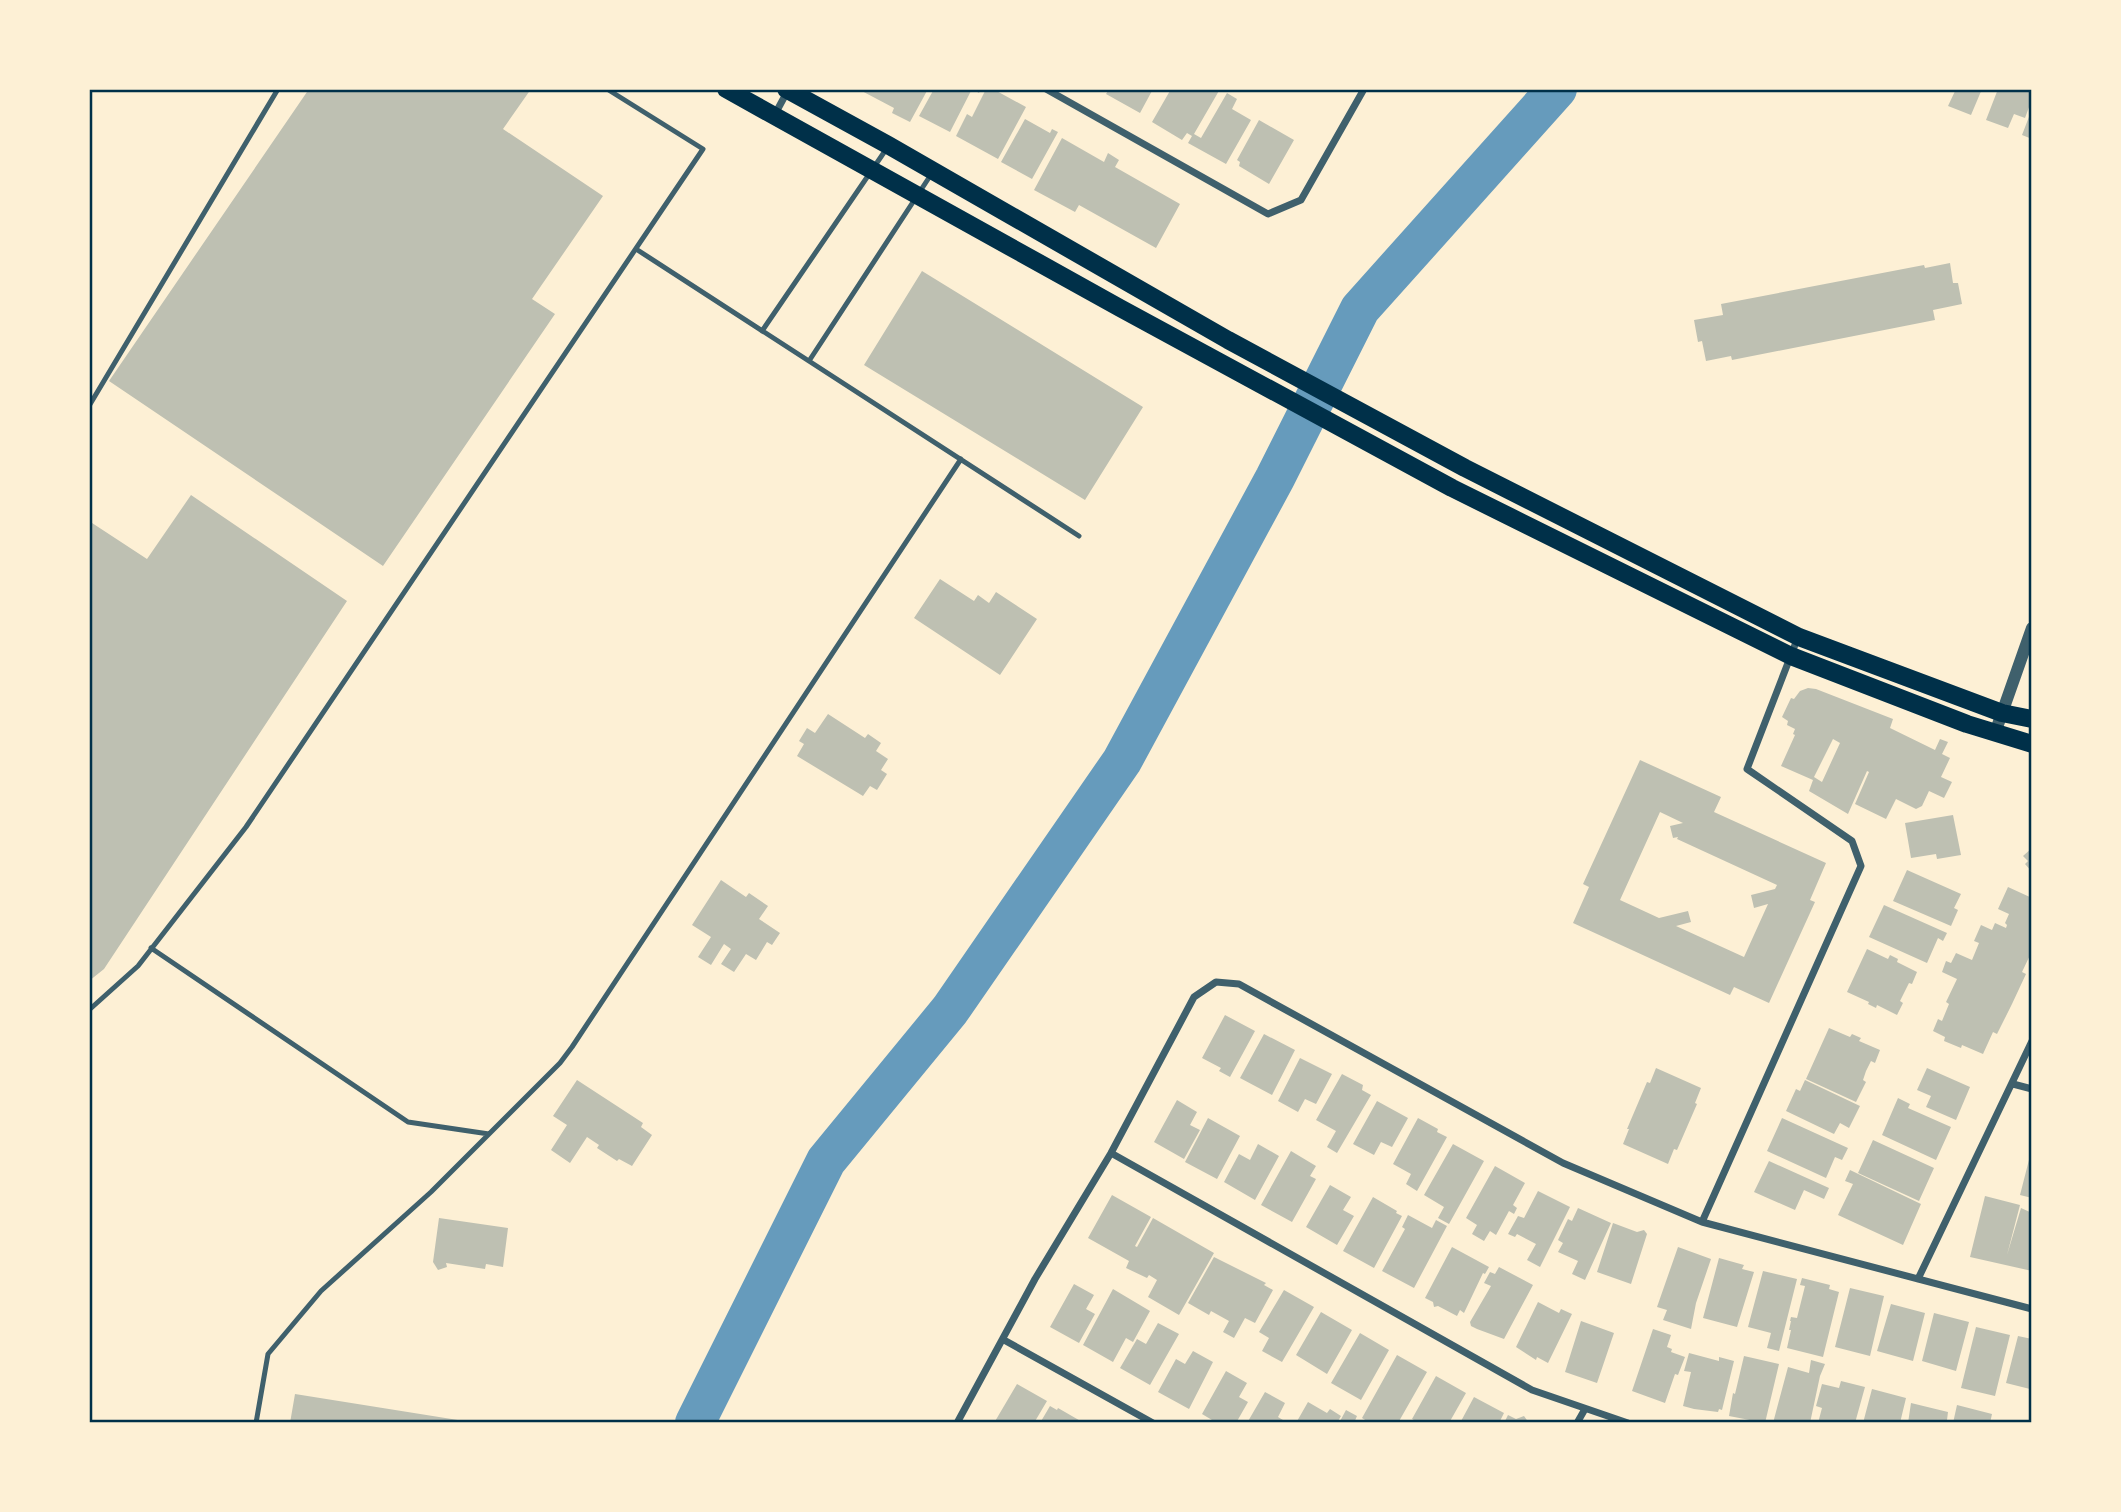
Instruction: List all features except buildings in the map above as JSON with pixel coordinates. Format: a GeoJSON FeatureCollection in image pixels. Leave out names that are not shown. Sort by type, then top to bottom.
{"type":"FeatureCollection","features":[{"type":"Feature","properties":{"kind":"main road"},"geometry":{"type":"LineString","coordinates":[[726,89],[1452,488],[1791,656],[2032,744]]}},
{"type":"Feature","properties":{"kind":"main road"},"geometry":{"type":"LineString","coordinates":[[788,90],[1228,340],[1465,468],[1798,637],[2002,713],[2032,719]]}},
{"type":"Feature","properties":{"kind":"street"},"geometry":{"type":"LineString","coordinates":[[1046,89],[1268,214],[1301,200],[1364,89]]}},
{"type":"Feature","properties":{"kind":"street"},"geometry":{"type":"LineString","coordinates":[[774,116],[788,90]]}},
{"type":"Feature","properties":{"kind":"street"},"geometry":{"type":"LineString","coordinates":[[1996,733],[2032,628]]}},
{"type":"Feature","properties":{"kind":"street"},"geometry":{"type":"LineString","coordinates":[[1702,1222],[1861,866],[1852,841],[1747,769],[1798,637]]}},
{"type":"Feature","properties":{"kind":"street"},"geometry":{"type":"LineString","coordinates":[[957,1423],[1035,1279],[1111,1153],[1194,997],[1216,982],[1239,984],[1563,1163],[1702,1222],[2032,1309]]}},
{"type":"Feature","properties":{"kind":"street"},"geometry":{"type":"LineString","coordinates":[[1918,1279],[2032,1041]]}},
{"type":"Feature","properties":{"kind":"street"},"geometry":{"type":"LineString","coordinates":[[2012,1084],[2032,1089]]}},
{"type":"Feature","properties":{"kind":"street"},"geometry":{"type":"LineString","coordinates":[[1111,1153],[1532,1390],[1628,1423]]}},
{"type":"Feature","properties":{"kind":"street"},"geometry":{"type":"LineString","coordinates":[[1004,1340],[1153,1423]]}},
{"type":"Feature","properties":{"kind":"street"},"geometry":{"type":"LineString","coordinates":[[1577,1423],[1585,1409]]}},
{"type":"Feature","properties":{"kind":"lane"},"geometry":{"type":"LineString","coordinates":[[89,405],[278,89]]}},
{"type":"Feature","properties":{"kind":"lane"},"geometry":{"type":"LineString","coordinates":[[89,1010],[121,983],[246,827],[703,149],[607,89]]}},
{"type":"Feature","properties":{"kind":"lane"},"geometry":{"type":"LineString","coordinates":[[762,331],[873,171],[888,145]]}},
{"type":"Feature","properties":{"kind":"lane"},"geometry":{"type":"LineString","coordinates":[[809,361],[933,172]]}},
{"type":"Feature","properties":{"kind":"lane"},"geometry":{"type":"LineString","coordinates":[[636,249],[1079,536]]}},
{"type":"Feature","properties":{"kind":"lane"},"geometry":{"type":"LineString","coordinates":[[256,1423],[268,1354],[321,1292],[431,1192],[560,1063],[572,1047],[961,460]]}},
{"type":"Feature","properties":{"kind":"lane"},"geometry":{"type":"LineString","coordinates":[[151,948],[408,1122],[489,1134]]}},
{"type":"Feature","properties":{"kind":"waterway"},"geometry":{"type":"LineString","coordinates":[[695,1423],[826,1161],[950,1010],[1122,761],[1275,478],[1360,309],[1557,89]]}}]}
